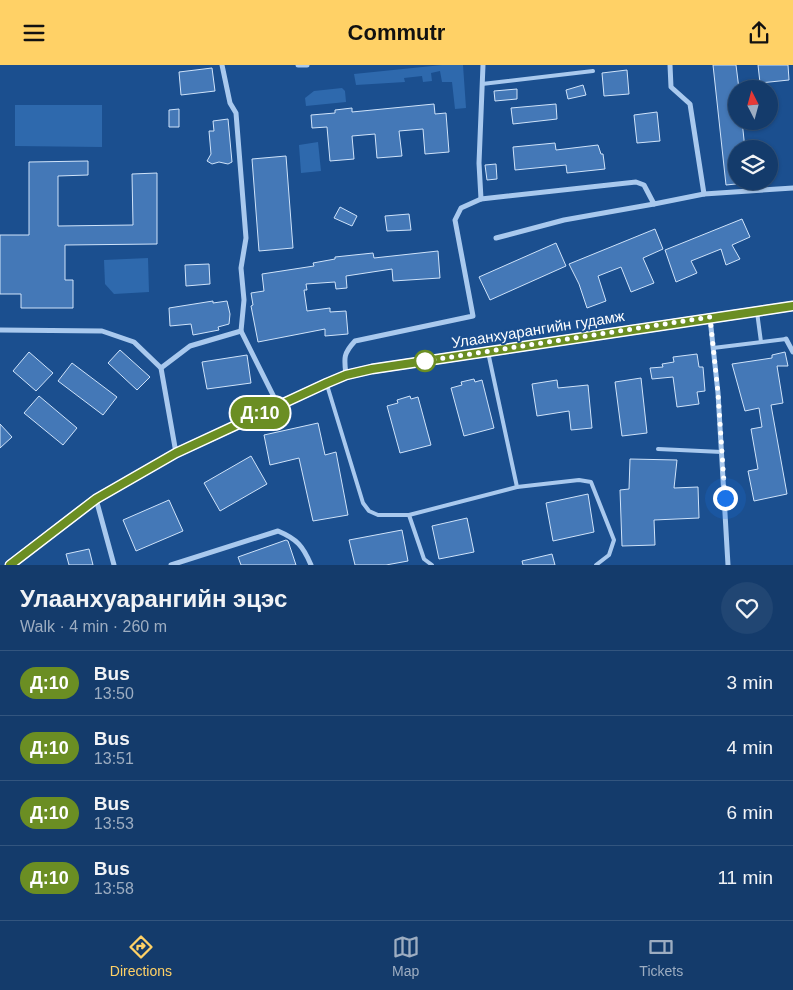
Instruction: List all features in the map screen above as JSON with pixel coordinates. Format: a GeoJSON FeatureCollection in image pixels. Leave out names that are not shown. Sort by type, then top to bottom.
{"type":"FeatureCollection","features":[{"type":"Feature","properties":{"kind":"main road","name":"Улаанхуарангийн гудамж"},"geometry":{"type":"LineString","coordinates":[[10,565],[96,499],[176,453],[346,375],[372,369],[793,306]]}},
{"type":"Feature","properties":{"kind":"street"},"geometry":{"type":"LineString","coordinates":[[222,65],[230,103],[236,113],[246,238],[242,269],[244,300],[240,331],[278,405]]}},
{"type":"Feature","properties":{"kind":"street"},"geometry":{"type":"LineString","coordinates":[[298,65],[307,65]]}},
{"type":"Feature","properties":{"kind":"street"},"geometry":{"type":"LineString","coordinates":[[481,199],[479,163],[483,65]]}},
{"type":"Feature","properties":{"kind":"street"},"geometry":{"type":"LineString","coordinates":[[670,65],[671,87],[690,105],[704,194]]}},
{"type":"Feature","properties":{"kind":"street"},"geometry":{"type":"LineString","coordinates":[[346,375],[344,359],[347,350],[355,341],[473,316],[455,220],[461,208],[481,199],[636,182],[644,185],[654,204]]}},
{"type":"Feature","properties":{"kind":"street"},"geometry":{"type":"LineString","coordinates":[[496,238],[564,220],[704,194],[793,188]]}},
{"type":"Feature","properties":{"kind":"street"},"geometry":{"type":"LineString","coordinates":[[710,317],[722,451],[728,565]]}},
{"type":"Feature","properties":{"kind":"street"},"geometry":{"type":"LineString","coordinates":[[0,329],[102,331],[134,342],[161,368],[176,453]]}},
{"type":"Feature","properties":{"kind":"street"},"geometry":{"type":"LineString","coordinates":[[161,368],[190,346],[240,331]]}},
{"type":"Feature","properties":{"kind":"street"},"geometry":{"type":"LineString","coordinates":[[786,339],[793,352]]}},
{"type":"Feature","properties":{"kind":"street"},"geometry":{"type":"LineString","coordinates":[[96,499],[114,565]]}},
{"type":"Feature","properties":{"kind":"street"},"geometry":{"type":"LineString","coordinates":[[171,565],[278,531],[293,537],[306,553],[311,565]]}},
{"type":"Feature","properties":{"kind":"lane"},"geometry":{"type":"LineString","coordinates":[[482,84],[593,71]]}},
{"type":"Feature","properties":{"kind":"lane"},"geometry":{"type":"LineString","coordinates":[[757,311],[761,342]]}},
{"type":"Feature","properties":{"kind":"lane"},"geometry":{"type":"LineString","coordinates":[[713,348],[786,339]]}},
{"type":"Feature","properties":{"kind":"lane"},"geometry":{"type":"LineString","coordinates":[[488,352],[517,487]]}},
{"type":"Feature","properties":{"kind":"lane"},"geometry":{"type":"LineString","coordinates":[[327,383],[363,503],[369,511],[378,515],[409,515],[517,487],[579,480],[591,483],[614,540],[609,555],[596,565]]}},
{"type":"Feature","properties":{"kind":"lane"},"geometry":{"type":"LineString","coordinates":[[658,449],[722,451]]}},
{"type":"Feature","properties":{"kind":"lane"},"geometry":{"type":"LineString","coordinates":[[409,515],[424,559],[432,565]]}},
{"type":"Feature","properties":{"kind":"shaded area"},"geometry":{"type":"Polygon","coordinates":[[[442,65],[463,65],[466,108],[455,109],[452,82],[442,82],[440,71],[431,73],[432,81],[423,82],[422,76],[404,78],[405,82],[356,85],[354,74],[442,65]]]}},
{"type":"Feature","properties":{"kind":"shaded area"},"geometry":{"type":"Polygon","coordinates":[[[342,88],[345,91],[346,102],[306,106],[305,98],[314,91],[342,88]]]}},
{"type":"Feature","properties":{"kind":"shaded area"},"geometry":{"type":"Polygon","coordinates":[[[15,105],[102,105],[102,147],[15,146],[15,105]]]}},
{"type":"Feature","properties":{"kind":"shaded area"},"geometry":{"type":"Polygon","coordinates":[[[318,142],[321,171],[301,173],[299,145],[318,142]]]}},
{"type":"Feature","properties":{"kind":"shaded area"},"geometry":{"type":"Polygon","coordinates":[[[148,258],[149,292],[114,294],[105,284],[104,260],[148,258]]]}},
{"type":"Feature","properties":{"kind":"building"},"geometry":{"type":"Polygon","coordinates":[[[713,65],[736,65],[738,80],[728,80],[728,130],[743,130],[744,140],[728,140],[728,185],[726,185],[713,65]]]}},
{"type":"Feature","properties":{"kind":"building"},"geometry":{"type":"Polygon","coordinates":[[[758,65],[788,65],[789,80],[760,80],[758,65]]]}},
{"type":"Feature","properties":{"kind":"building"},"geometry":{"type":"Polygon","coordinates":[[[212,68],[215,91],[181,95],[179,72],[212,68]]]}},
{"type":"Feature","properties":{"kind":"building"},"geometry":{"type":"Polygon","coordinates":[[[627,70],[629,94],[604,96],[602,73],[627,70]]]}},
{"type":"Feature","properties":{"kind":"building"},"geometry":{"type":"Polygon","coordinates":[[[583,85],[586,95],[568,99],[566,90],[583,85]]]}},
{"type":"Feature","properties":{"kind":"building"},"geometry":{"type":"Polygon","coordinates":[[[517,89],[517,99],[495,101],[494,91],[517,89]]]}},
{"type":"Feature","properties":{"kind":"building"},"geometry":{"type":"Polygon","coordinates":[[[434,104],[435,114],[446,113],[449,152],[425,154],[423,129],[399,131],[402,156],[377,158],[375,134],[352,136],[354,159],[330,161],[327,127],[312,128],[311,115],[335,113],[335,110],[352,108],[352,112],[434,104]]]}},
{"type":"Feature","properties":{"kind":"building"},"geometry":{"type":"Polygon","coordinates":[[[556,104],[557,119],[513,124],[511,108],[556,104]]]}},
{"type":"Feature","properties":{"kind":"building"},"geometry":{"type":"Polygon","coordinates":[[[179,109],[179,127],[169,127],[169,110],[179,109]]]}},
{"type":"Feature","properties":{"kind":"building"},"geometry":{"type":"Polygon","coordinates":[[[657,112],[660,141],[637,143],[634,115],[657,112]]]}},
{"type":"Feature","properties":{"kind":"building"},"geometry":{"type":"Polygon","coordinates":[[[228,119],[232,162],[228,164],[219,162],[212,164],[207,161],[211,154],[209,131],[214,131],[213,121],[228,119]]]}},
{"type":"Feature","properties":{"kind":"building"},"geometry":{"type":"Polygon","coordinates":[[[555,143],[556,150],[598,145],[601,154],[603,154],[605,169],[567,173],[566,165],[515,170],[513,147],[555,143]]]}},
{"type":"Feature","properties":{"kind":"building"},"geometry":{"type":"Polygon","coordinates":[[[286,156],[293,248],[259,251],[252,159],[286,156]]]}},
{"type":"Feature","properties":{"kind":"building"},"geometry":{"type":"Polygon","coordinates":[[[88,161],[88,175],[58,176],[58,226],[133,225],[132,174],[157,173],[157,244],[65,245],[65,280],[73,280],[73,308],[21,308],[21,294],[0,294],[0,235],[29,235],[29,162],[88,161]]]}},
{"type":"Feature","properties":{"kind":"building"},"geometry":{"type":"Polygon","coordinates":[[[496,164],[497,179],[487,180],[485,165],[496,164]]]}},
{"type":"Feature","properties":{"kind":"building"},"geometry":{"type":"Polygon","coordinates":[[[340,207],[357,216],[352,226],[334,218],[340,207]]]}},
{"type":"Feature","properties":{"kind":"building"},"geometry":{"type":"Polygon","coordinates":[[[409,214],[411,230],[387,231],[385,216],[409,214]]]}},
{"type":"Feature","properties":{"kind":"building"},"geometry":{"type":"Polygon","coordinates":[[[742,219],[750,237],[732,245],[740,259],[726,265],[721,249],[691,261],[697,273],[676,282],[665,250],[742,219]]]}},
{"type":"Feature","properties":{"kind":"building"},"geometry":{"type":"Polygon","coordinates":[[[655,229],[663,249],[643,258],[654,283],[631,292],[621,267],[598,276],[606,301],[587,308],[579,284],[569,264],[655,229]]]}},
{"type":"Feature","properties":{"kind":"building"},"geometry":{"type":"Polygon","coordinates":[[[556,243],[566,266],[490,300],[479,277],[556,243]]]}},
{"type":"Feature","properties":{"kind":"building"},"geometry":{"type":"Polygon","coordinates":[[[438,251],[440,278],[393,281],[392,269],[346,276],[347,288],[336,289],[335,282],[306,284],[307,290],[304,290],[307,311],[330,308],[330,312],[346,311],[348,334],[325,336],[325,329],[258,342],[251,306],[253,305],[251,293],[264,291],[262,274],[314,266],[313,263],[335,259],[335,257],[373,253],[374,258],[438,251]]]}},
{"type":"Feature","properties":{"kind":"building"},"geometry":{"type":"Polygon","coordinates":[[[209,264],[210,284],[186,286],[185,265],[209,264]]]}},
{"type":"Feature","properties":{"kind":"building"},"geometry":{"type":"Polygon","coordinates":[[[213,301],[213,303],[227,301],[230,314],[229,324],[218,327],[219,330],[193,335],[191,324],[170,326],[169,308],[213,301]]]}},
{"type":"Feature","properties":{"kind":"building"},"geometry":{"type":"Polygon","coordinates":[[[120,350],[150,377],[137,390],[108,363],[120,350]]]}},
{"type":"Feature","properties":{"kind":"building"},"geometry":{"type":"Polygon","coordinates":[[[29,352],[53,373],[36,391],[13,371],[29,352]]]}},
{"type":"Feature","properties":{"kind":"building"},"geometry":{"type":"Polygon","coordinates":[[[785,352],[788,366],[777,366],[783,403],[771,405],[787,494],[754,501],[748,471],[758,469],[751,429],[762,427],[759,408],[745,411],[732,364],[772,358],[772,355],[785,352]]]}},
{"type":"Feature","properties":{"kind":"building"},"geometry":{"type":"Polygon","coordinates":[[[697,354],[699,367],[703,367],[705,391],[697,392],[699,404],[677,407],[673,377],[652,379],[650,368],[663,367],[662,364],[674,362],[673,357],[697,354]]]}},
{"type":"Feature","properties":{"kind":"building"},"geometry":{"type":"Polygon","coordinates":[[[247,355],[251,383],[207,389],[202,362],[247,355]]]}},
{"type":"Feature","properties":{"kind":"building"},"geometry":{"type":"Polygon","coordinates":[[[72,363],[117,397],[103,415],[58,381],[72,363]]]}},
{"type":"Feature","properties":{"kind":"building"},"geometry":{"type":"Polygon","coordinates":[[[641,378],[647,433],[622,436],[615,382],[641,378]]]}},
{"type":"Feature","properties":{"kind":"building"},"geometry":{"type":"Polygon","coordinates":[[[474,379],[475,382],[482,380],[494,428],[464,436],[451,388],[462,385],[461,382],[474,379]]]}},
{"type":"Feature","properties":{"kind":"building"},"geometry":{"type":"Polygon","coordinates":[[[557,380],[558,388],[588,385],[592,428],[571,430],[569,411],[537,416],[532,384],[557,380]]]}},
{"type":"Feature","properties":{"kind":"building"},"geometry":{"type":"Polygon","coordinates":[[[39,396],[77,428],[63,445],[24,413],[39,396]]]}},
{"type":"Feature","properties":{"kind":"building"},"geometry":{"type":"Polygon","coordinates":[[[410,396],[411,399],[418,397],[431,445],[400,453],[387,406],[398,403],[397,400],[410,396]]]}},
{"type":"Feature","properties":{"kind":"building"},"geometry":{"type":"Polygon","coordinates":[[[318,423],[325,455],[336,452],[348,515],[313,521],[299,458],[270,465],[264,435],[318,423]]]}},
{"type":"Feature","properties":{"kind":"building"},"geometry":{"type":"Polygon","coordinates":[[[0,424],[12,437],[0,448],[0,424]]]}},
{"type":"Feature","properties":{"kind":"building"},"geometry":{"type":"Polygon","coordinates":[[[251,456],[267,484],[220,511],[204,483],[251,456]]]}},
{"type":"Feature","properties":{"kind":"building"},"geometry":{"type":"Polygon","coordinates":[[[630,459],[677,460],[674,488],[698,487],[699,518],[654,520],[655,545],[622,546],[620,490],[629,489],[630,459]]]}},
{"type":"Feature","properties":{"kind":"building"},"geometry":{"type":"Polygon","coordinates":[[[588,494],[594,532],[553,541],[546,503],[588,494]]]}},
{"type":"Feature","properties":{"kind":"building"},"geometry":{"type":"Polygon","coordinates":[[[169,500],[183,531],[136,551],[123,520],[169,500]]]}},
{"type":"Feature","properties":{"kind":"building"},"geometry":{"type":"Polygon","coordinates":[[[467,518],[474,552],[439,559],[432,526],[467,518]]]}},
{"type":"Feature","properties":{"kind":"building"},"geometry":{"type":"Polygon","coordinates":[[[402,530],[408,561],[386,565],[355,565],[349,540],[402,530]]]}},
{"type":"Feature","properties":{"kind":"building"},"geometry":{"type":"Polygon","coordinates":[[[286,540],[296,565],[241,565],[238,557],[286,540]]]}},
{"type":"Feature","properties":{"kind":"building"},"geometry":{"type":"Polygon","coordinates":[[[89,549],[93,565],[69,565],[66,554],[89,549]]]}},
{"type":"Feature","properties":{"kind":"building"},"geometry":{"type":"Polygon","coordinates":[[[552,554],[555,565],[523,565],[522,561],[552,554]]]}},
{"type":"Feature","properties":{"kind":"bus line","name":"Д:10"},"geometry":{"type":"LineString","coordinates":[[10,565],[96,499],[139,473],[242,421],[346,375],[372,369],[793,306]]}},
{"type":"Feature","properties":{"kind":"route"},"geometry":{"type":"LineString","coordinates":[[425,361],[710,317],[718,393],[725,498]]}}]}
